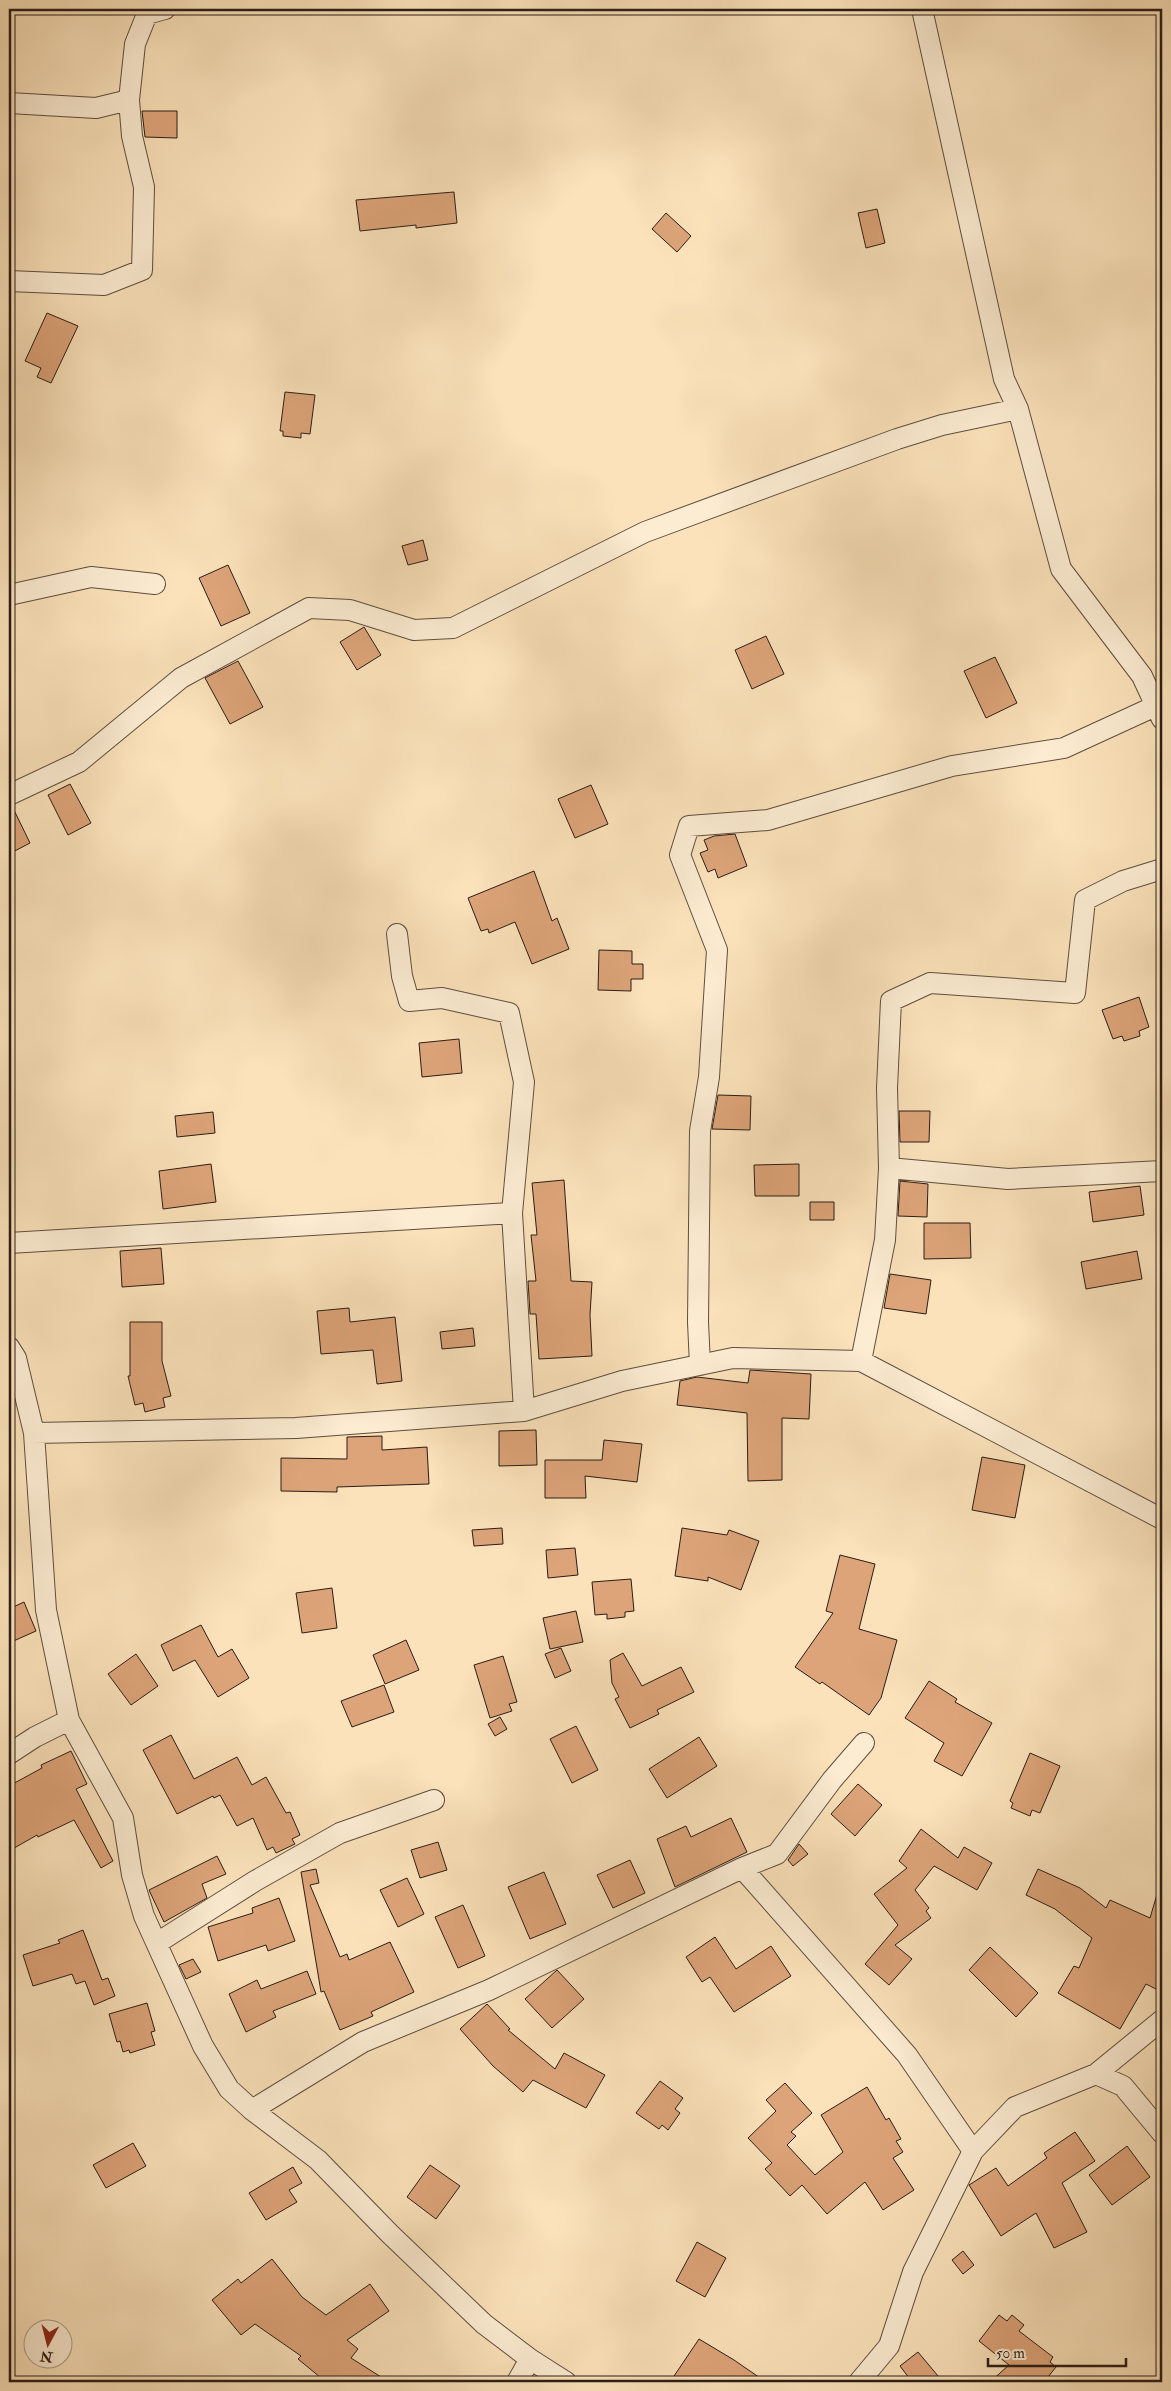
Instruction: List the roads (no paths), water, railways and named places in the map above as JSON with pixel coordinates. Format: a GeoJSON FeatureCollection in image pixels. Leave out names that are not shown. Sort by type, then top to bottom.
{"type":"FeatureCollection","features":[{"type":"Feature","properties":{"kind":"street"},"geometry":{"type":"LineString","coordinates":[[9,281],[104,285],[142,270],[144,186],[132,136],[129,100],[135,44],[138,36],[147,14],[165,9]]}},
{"type":"Feature","properties":{"kind":"street"},"geometry":{"type":"LineString","coordinates":[[700,1365],[698,1322],[700,1131],[709,1077],[717,950],[680,855],[689,826],[768,820],[952,766],[1064,748],[1160,709],[1142,676],[1061,569],[1018,409],[1004,379],[922,9]]}},
{"type":"Feature","properties":{"kind":"street"},"geometry":{"type":"LineString","coordinates":[[9,103],[96,108],[129,100]]}},
{"type":"Feature","properties":{"kind":"street"},"geometry":{"type":"LineString","coordinates":[[9,795],[80,762],[181,678],[309,608],[350,610],[414,630],[453,628],[645,532],[897,439],[942,425],[1018,409]]}},
{"type":"Feature","properties":{"kind":"street"},"geometry":{"type":"LineString","coordinates":[[9,595],[90,577],[155,584]]}},
{"type":"Feature","properties":{"kind":"street"},"geometry":{"type":"LineString","coordinates":[[861,1361],[885,1240],[889,1168],[887,1088],[891,1001],[930,983],[1075,993],[1085,900],[1123,881],[1162,869]]}},
{"type":"Feature","properties":{"kind":"street"},"geometry":{"type":"LineString","coordinates":[[397,934],[402,976],[408,1001],[442,998],[509,1013],[524,1082],[512,1213],[524,1411]]}},
{"type":"Feature","properties":{"kind":"street"},"geometry":{"type":"LineString","coordinates":[[889,1168],[1008,1179],[1162,1171]]}},
{"type":"Feature","properties":{"kind":"street"},"geometry":{"type":"LineString","coordinates":[[9,1243],[512,1213]]}},
{"type":"Feature","properties":{"kind":"street"},"geometry":{"type":"LineString","coordinates":[[9,1346],[16,1358],[34,1433],[46,1610],[69,1720],[123,1818],[132,1875],[144,1916],[203,2046],[229,2089],[252,2110],[318,2160],[390,2234],[484,2324],[530,2359],[566,2382]]}},
{"type":"Feature","properties":{"kind":"street"},"geometry":{"type":"LineString","coordinates":[[34,1433],[296,1428],[524,1411],[622,1381],[733,1358],[861,1361],[1162,1520]]}},
{"type":"Feature","properties":{"kind":"street"},"geometry":{"type":"LineString","coordinates":[[9,1754],[34,1737],[69,1720]]}},
{"type":"Feature","properties":{"kind":"street"},"geometry":{"type":"LineString","coordinates":[[252,2110],[363,2042],[489,1990],[742,1868],[777,1854],[832,1780],[864,1743]]}},
{"type":"Feature","properties":{"kind":"street"},"geometry":{"type":"LineString","coordinates":[[157,1943],[255,1881],[340,1833],[434,1800]]}},
{"type":"Feature","properties":{"kind":"street"},"geometry":{"type":"LineString","coordinates":[[742,1868],[907,2055],[973,2151]]}},
{"type":"Feature","properties":{"kind":"street"},"geometry":{"type":"LineString","coordinates":[[859,2382],[889,2346],[913,2272],[973,2151],[1015,2107],[1096,2074],[1162,2020]]}},
{"type":"Feature","properties":{"kind":"street"},"geometry":{"type":"LineString","coordinates":[[1096,2074],[1123,2086],[1162,2133]]}},
{"type":"Feature","properties":{"kind":"street"},"geometry":{"type":"LineString","coordinates":[[517,2382],[530,2359]]}}]}
